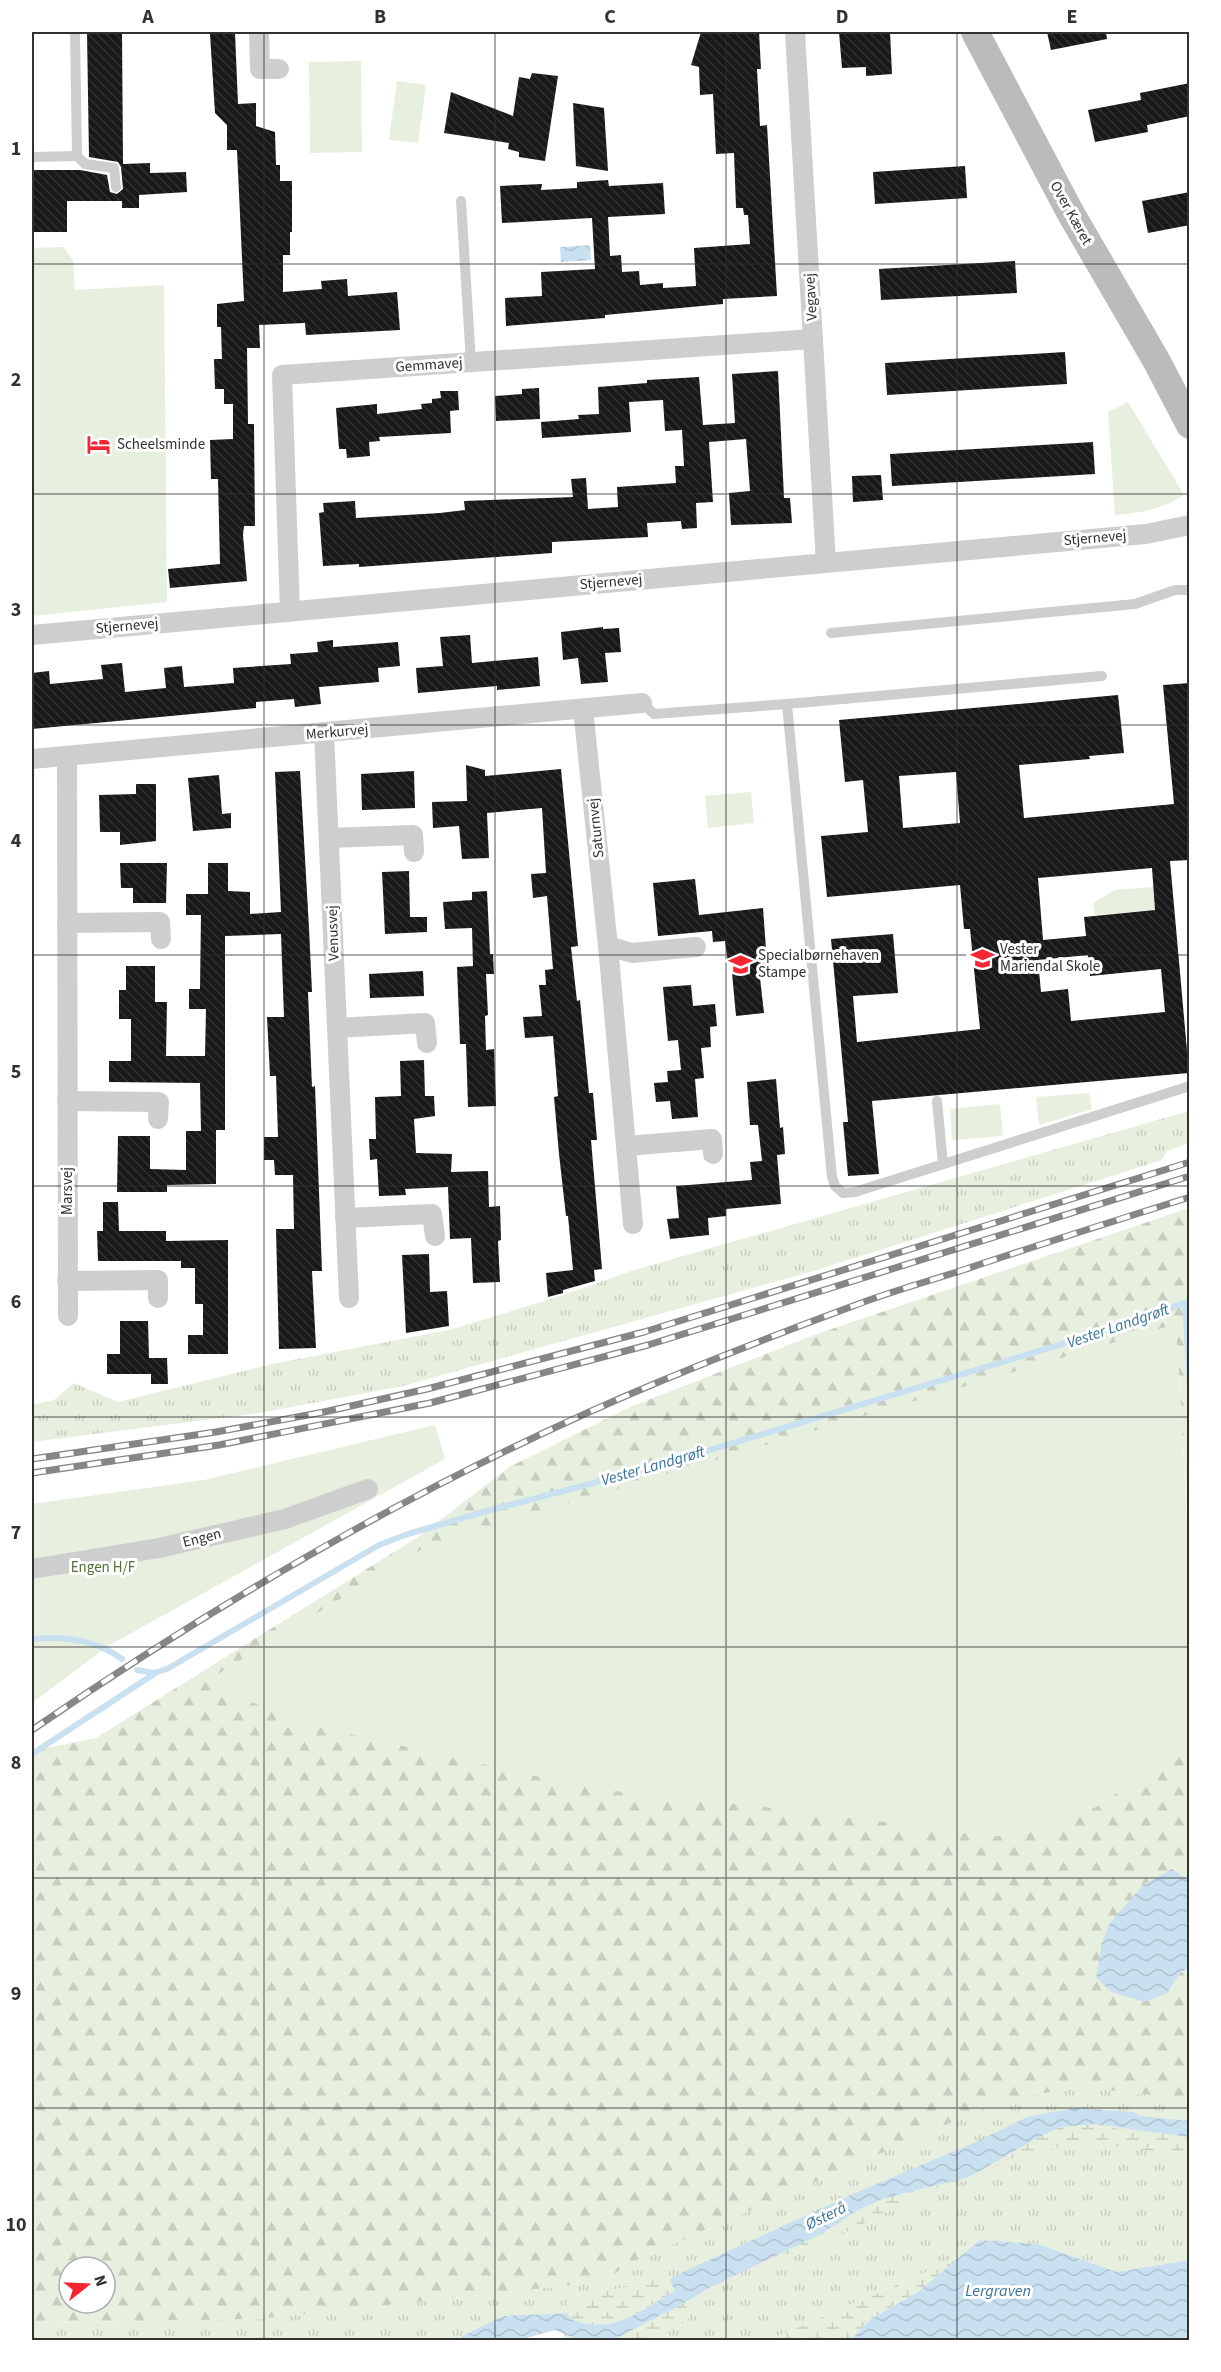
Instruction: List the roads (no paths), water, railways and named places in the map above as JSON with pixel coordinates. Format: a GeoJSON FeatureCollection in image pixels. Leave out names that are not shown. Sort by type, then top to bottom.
{"type":"FeatureCollection","features":[{"type":"Feature","properties":{"kind":"main road","name":"Over Kæret"},"geometry":{"type":"LineString","coordinates":[[975,32],[993,62],[1070,212],[1156,360],[1190,425]]}},
{"type":"Feature","properties":{"kind":"main road","name":"Over Kæret"},"geometry":{"type":"LineString","coordinates":[[986,32],[993,62]]}},
{"type":"Feature","properties":{"kind":"main road","name":"Over Kæret"},"geometry":{"type":"LineString","coordinates":[[1156,360],[1190,404]]}},
{"type":"Feature","properties":{"kind":"street"},"geometry":{"type":"LineString","coordinates":[[259,32],[260,69],[279,69]]}},
{"type":"Feature","properties":{"kind":"street","name":"Vegavej"},"geometry":{"type":"LineString","coordinates":[[795,32],[826,563]]}},
{"type":"Feature","properties":{"kind":"street","name":"Gemmavej"},"geometry":{"type":"LineString","coordinates":[[290,612],[282,375],[813,339]]}},
{"type":"Feature","properties":{"kind":"street","name":"Stjernevej"},"geometry":{"type":"LineString","coordinates":[[32,635],[1146,534],[1190,525]]}},
{"type":"Feature","properties":{"kind":"street","name":"Merkurvej"},"geometry":{"type":"LineString","coordinates":[[32,759],[642,703]]}},
{"type":"Feature","properties":{"kind":"street","name":"Saturnvej"},"geometry":{"type":"LineString","coordinates":[[583,709],[608,946],[633,1224]]}},
{"type":"Feature","properties":{"kind":"street","name":"Venusvej"},"geometry":{"type":"LineString","coordinates":[[324,733],[349,1298]]}},
{"type":"Feature","properties":{"kind":"street","name":"Marsvej"},"geometry":{"type":"LineString","coordinates":[[66,756],[68,1316]]}},
{"type":"Feature","properties":{"kind":"street"},"geometry":{"type":"LineString","coordinates":[[329,838],[413,835],[414,852]]}},
{"type":"Feature","properties":{"kind":"street"},"geometry":{"type":"LineString","coordinates":[[67,923],[160,922],[161,939]]}},
{"type":"Feature","properties":{"kind":"street"},"geometry":{"type":"LineString","coordinates":[[608,946],[632,952],[696,947]]}},
{"type":"Feature","properties":{"kind":"street"},"geometry":{"type":"LineString","coordinates":[[337,1028],[425,1023],[427,1043]]}},
{"type":"Feature","properties":{"kind":"street"},"geometry":{"type":"LineString","coordinates":[[67,1101],[159,1102],[158,1119]]}},
{"type":"Feature","properties":{"kind":"street"},"geometry":{"type":"LineString","coordinates":[[626,1146],[712,1139],[713,1154]]}},
{"type":"Feature","properties":{"kind":"street"},"geometry":{"type":"LineString","coordinates":[[345,1218],[432,1214],[435,1236]]}},
{"type":"Feature","properties":{"kind":"street"},"geometry":{"type":"LineString","coordinates":[[67,1281],[158,1280],[158,1298]]}},
{"type":"Feature","properties":{"kind":"street","name":"Engen"},"geometry":{"type":"LineString","coordinates":[[32,1569],[159,1548],[285,1519],[368,1489]]}},
{"type":"Feature","properties":{"kind":"lane"},"geometry":{"type":"LineString","coordinates":[[75,32],[77,156],[85,164],[114,168],[116,187]]}},
{"type":"Feature","properties":{"kind":"lane"},"geometry":{"type":"LineString","coordinates":[[32,157],[77,156]]}},
{"type":"Feature","properties":{"kind":"lane"},"geometry":{"type":"LineString","coordinates":[[461,201],[471,362]]}},
{"type":"Feature","properties":{"kind":"lane"},"geometry":{"type":"LineString","coordinates":[[831,633],[1135,604],[1175,590],[1190,590]]}},
{"type":"Feature","properties":{"kind":"lane"},"geometry":{"type":"LineString","coordinates":[[642,703],[654,714],[1102,676]]}},
{"type":"Feature","properties":{"kind":"lane"},"geometry":{"type":"LineString","coordinates":[[786,704],[832,1177],[835,1186],[843,1193],[855,1192],[1190,1086]]}},
{"type":"Feature","properties":{"kind":"lane"},"geometry":{"type":"LineString","coordinates":[[937,1101],[943,1164]]}},
{"type":"Feature","properties":{"kind":"water"},"geometry":{"type":"Polygon","coordinates":[[[590,245],[591,260],[561,262],[560,247],[590,245]]]}},
{"type":"Feature","properties":{"kind":"water"},"geometry":{"type":"Polygon","coordinates":[[[1172,1869],[1189,1880],[1189,1968],[1181,1972],[1167,1993],[1145,2002],[1112,1992],[1096,1978],[1102,1942],[1110,1923],[1143,1885],[1172,1869]]]}},
{"type":"Feature","properties":{"kind":"water","name":"Østerå"},"geometry":{"type":"Polygon","coordinates":[[[1073,2108],[1133,2112],[1140,2116],[1189,2121],[1189,2137],[1094,2124],[1060,2127],[969,2177],[885,2198],[858,2210],[821,2234],[709,2288],[613,2340],[579,2340],[555,2330],[519,2340],[459,2340],[462,2336],[503,2316],[567,2313],[570,2319],[585,2324],[599,2325],[625,2319],[675,2291],[670,2280],[674,2276],[846,2197],[976,2142],[1027,2117],[1073,2108]]]}},
{"type":"Feature","properties":{"kind":"water","name":"Lergraven"},"geometry":{"type":"Polygon","coordinates":[[[980,2240],[1038,2244],[1117,2272],[1189,2260],[1189,2340],[850,2340],[871,2319],[918,2292],[980,2240]]]}},
{"type":"Feature","properties":{"kind":"waterway","name":"Vester Landgrøft"},"geometry":{"type":"LineString","coordinates":[[137,1670],[154,1673],[167,1669],[379,1545],[408,1534],[640,1471],[1109,1330],[1190,1301]]}},
{"type":"Feature","properties":{"kind":"waterway"},"geometry":{"type":"LineString","coordinates":[[1185,1303],[1190,1382]]}},
{"type":"Feature","properties":{"kind":"waterway","name":"Vester Landgrøft"},"geometry":{"type":"LineString","coordinates":[[32,1639],[55,1638],[79,1641],[101,1647],[122,1659]]}},
{"type":"Feature","properties":{"kind":"waterway"},"geometry":{"type":"LineString","coordinates":[[32,1754],[154,1674]]}},
{"type":"Feature","properties":{"kind":"railway"},"geometry":{"type":"LineString","coordinates":[[32,1459],[216,1432],[324,1412],[427,1389],[644,1332],[1190,1162]]}},
{"type":"Feature","properties":{"kind":"railway"},"geometry":{"type":"LineString","coordinates":[[32,1473],[219,1445],[430,1403],[648,1345],[1190,1176]]}},
{"type":"Feature","properties":{"kind":"railway"},"geometry":{"type":"LineString","coordinates":[[32,1730],[182,1631],[337,1539],[416,1496],[578,1417],[780,1333],[867,1301],[1190,1197]]}},
{"type":"Feature","properties":{"kind":"place","name":"Scheelsminde"},"geometry":{"type":"Point","coordinates":[99,444]}},
{"type":"Feature","properties":{"kind":"place","name":"Vester Mariendal Skole"},"geometry":{"type":"Point","coordinates":[982,958]}},
{"type":"Feature","properties":{"kind":"place","name":"Specialbørnehaven Stampe"},"geometry":{"type":"Point","coordinates":[740,964]}},
{"type":"Feature","properties":{"kind":"park label","name":"Engen H/F"},"geometry":{"type":"Point","coordinates":[103,1567]}}]}
